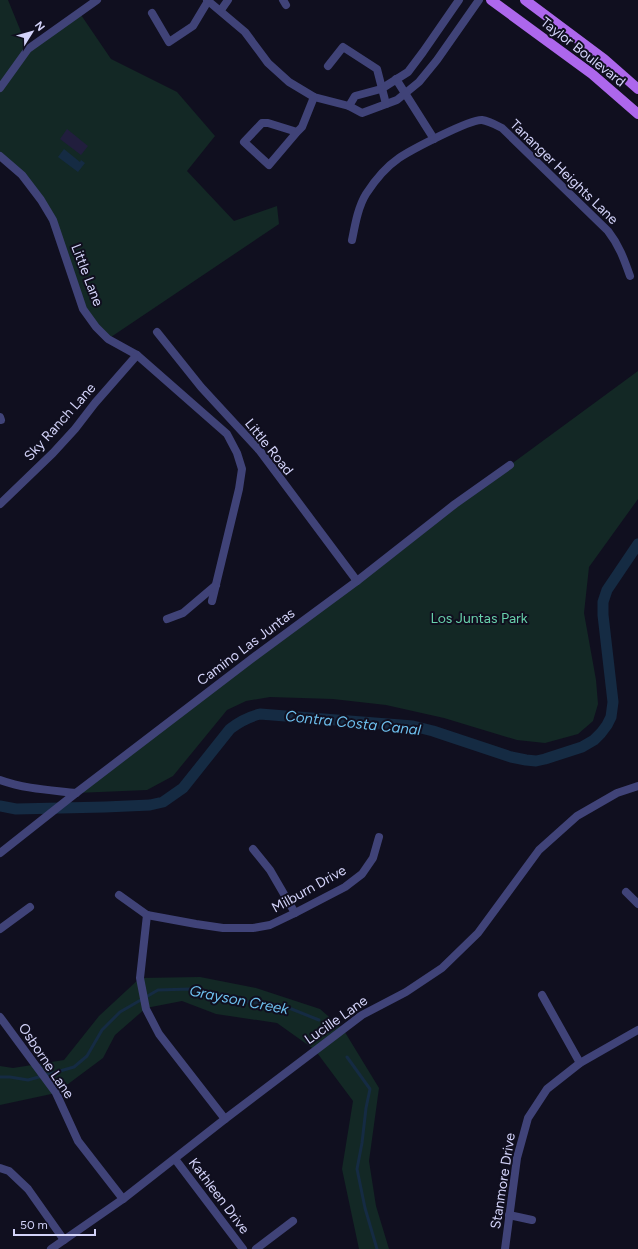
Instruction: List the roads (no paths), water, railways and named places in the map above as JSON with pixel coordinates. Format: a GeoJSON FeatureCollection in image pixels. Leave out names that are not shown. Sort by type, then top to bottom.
{"type":"FeatureCollection","features":[{"type":"Feature","properties":{"kind":"main road","name":"Taylor Boulevard"},"geometry":{"type":"LineString","coordinates":[[491,0],[592,74],[638,114]]}},
{"type":"Feature","properties":{"kind":"main road","name":"Taylor Boulevard"},"geometry":{"type":"LineString","coordinates":[[525,0],[604,59],[638,89]]}},
{"type":"Feature","properties":{"kind":"street"},"geometry":{"type":"LineString","coordinates":[[0,88],[28,49],[97,0]]}},
{"type":"Feature","properties":{"kind":"street"},"geometry":{"type":"LineString","coordinates":[[221,10],[228,0]]}},
{"type":"Feature","properties":{"kind":"street"},"geometry":{"type":"LineString","coordinates":[[349,106],[355,96],[381,89],[408,72],[460,0]]}},
{"type":"Feature","properties":{"kind":"street"},"geometry":{"type":"LineString","coordinates":[[152,13],[169,42],[194,26],[208,1],[221,10],[245,32],[268,63],[289,82],[314,97],[349,106],[362,113],[397,100],[419,82],[437,60],[479,0]]}},
{"type":"Feature","properties":{"kind":"street"},"geometry":{"type":"LineString","coordinates":[[328,66],[343,47],[377,69],[386,104]]}},
{"type":"Feature","properties":{"kind":"street"},"geometry":{"type":"LineString","coordinates":[[396,79],[434,139]]}},
{"type":"Feature","properties":{"kind":"street"},"geometry":{"type":"LineString","coordinates":[[297,132],[268,123],[262,123],[244,142],[269,165],[302,127],[314,97]]}},
{"type":"Feature","properties":{"kind":"street","name":"Tananger Heights Lane"},"geometry":{"type":"LineString","coordinates":[[352,240],[356,218],[365,195],[383,172],[399,158],[434,139],[471,122],[482,120],[502,128],[608,232],[615,240],[622,253],[630,276]]}},
{"type":"Feature","properties":{"kind":"street","name":"Little Lane"},"geometry":{"type":"LineString","coordinates":[[0,156],[22,175],[41,200],[53,220],[83,309],[96,327],[108,339],[137,355],[227,434],[237,453],[242,468],[239,489],[212,601]]}},
{"type":"Feature","properties":{"kind":"street","name":"Little Road"},"geometry":{"type":"LineString","coordinates":[[157,332],[201,387],[260,451],[356,581]]}},
{"type":"Feature","properties":{"kind":"street","name":"Sky Ranch Lane"},"geometry":{"type":"LineString","coordinates":[[0,504],[53,453],[137,355]]}},
{"type":"Feature","properties":{"kind":"street","name":"Camino Las Juntas"},"geometry":{"type":"LineString","coordinates":[[0,853],[76,792],[356,581],[455,504],[510,464]]}},
{"type":"Feature","properties":{"kind":"street"},"geometry":{"type":"LineString","coordinates":[[167,619],[183,613],[217,584]]}},
{"type":"Feature","properties":{"kind":"street"},"geometry":{"type":"LineString","coordinates":[[0,780],[17,786],[35,789],[76,792]]}},
{"type":"Feature","properties":{"kind":"street","name":"Lucille Lane"},"geometry":{"type":"LineString","coordinates":[[51,1249],[124,1199],[225,1119],[362,1015],[406,992],[442,968],[478,933],[539,850],[577,816],[617,793],[638,786]]}},
{"type":"Feature","properties":{"kind":"street","name":"Milburn Drive"},"geometry":{"type":"LineString","coordinates":[[147,916],[223,928],[252,928],[270,925],[345,887],[362,874],[373,858],[379,837]]}},
{"type":"Feature","properties":{"kind":"street"},"geometry":{"type":"LineString","coordinates":[[253,848],[270,870],[296,913]]}},
{"type":"Feature","properties":{"kind":"street"},"geometry":{"type":"LineString","coordinates":[[626,892],[638,904]]}},
{"type":"Feature","properties":{"kind":"street"},"geometry":{"type":"LineString","coordinates":[[119,895],[147,916],[140,978],[146,1008],[159,1034],[225,1119]]}},
{"type":"Feature","properties":{"kind":"street"},"geometry":{"type":"LineString","coordinates":[[0,929],[30,907]]}},
{"type":"Feature","properties":{"kind":"street"},"geometry":{"type":"LineString","coordinates":[[542,995],[580,1063]]}},
{"type":"Feature","properties":{"kind":"street","name":"Osborne Lane"},"geometry":{"type":"LineString","coordinates":[[0,1017],[56,1094],[78,1141],[124,1199]]}},
{"type":"Feature","properties":{"kind":"street","name":"Stanmore Drive"},"geometry":{"type":"LineString","coordinates":[[505,1249],[517,1158],[528,1118],[547,1089],[580,1063],[638,1030]]}},
{"type":"Feature","properties":{"kind":"street","name":"Kathleen Drive"},"geometry":{"type":"LineString","coordinates":[[175,1159],[243,1249]]}},
{"type":"Feature","properties":{"kind":"street"},"geometry":{"type":"LineString","coordinates":[[0,1168],[9,1171],[28,1189],[64,1240]]}},
{"type":"Feature","properties":{"kind":"street"},"geometry":{"type":"LineString","coordinates":[[509,1215],[532,1220]]}},
{"type":"Feature","properties":{"kind":"street"},"geometry":{"type":"LineString","coordinates":[[256,1249],[293,1221]]}},
{"type":"Feature","properties":{"kind":"water"},"geometry":{"type":"Polygon","coordinates":[[[64,149],[80,162],[81,160],[85,163],[78,172],[58,157],[64,149]]]}},
{"type":"Feature","properties":{"kind":"waterway","name":"Contra Costa Canal"},"geometry":{"type":"LineString","coordinates":[[0,806],[16,809],[105,807],[150,805],[163,802],[183,788],[230,729],[244,720],[260,714],[413,726],[433,731],[511,757],[526,760],[536,761],[545,759],[582,747],[594,740],[601,733],[611,717],[613,702],[603,615],[603,602],[607,590],[638,544]]}},
{"type":"Feature","properties":{"kind":"waterway","name":"Grayson Creek"},"geometry":{"type":"LineString","coordinates":[[0,1077],[28,1080],[74,1067],[87,1056],[102,1030],[120,1012],[158,990],[190,989],[241,1001],[284,1006],[319,1020]]}},
{"type":"Feature","properties":{"kind":"waterway","name":"Grayson Creek"},"geometry":{"type":"LineString","coordinates":[[347,1057],[370,1089],[357,1169],[365,1208],[377,1249]]}},
{"type":"Feature","properties":{"kind":"park label","name":"Los Juntas Park"},"geometry":{"type":"Point","coordinates":[479,618]}}]}
